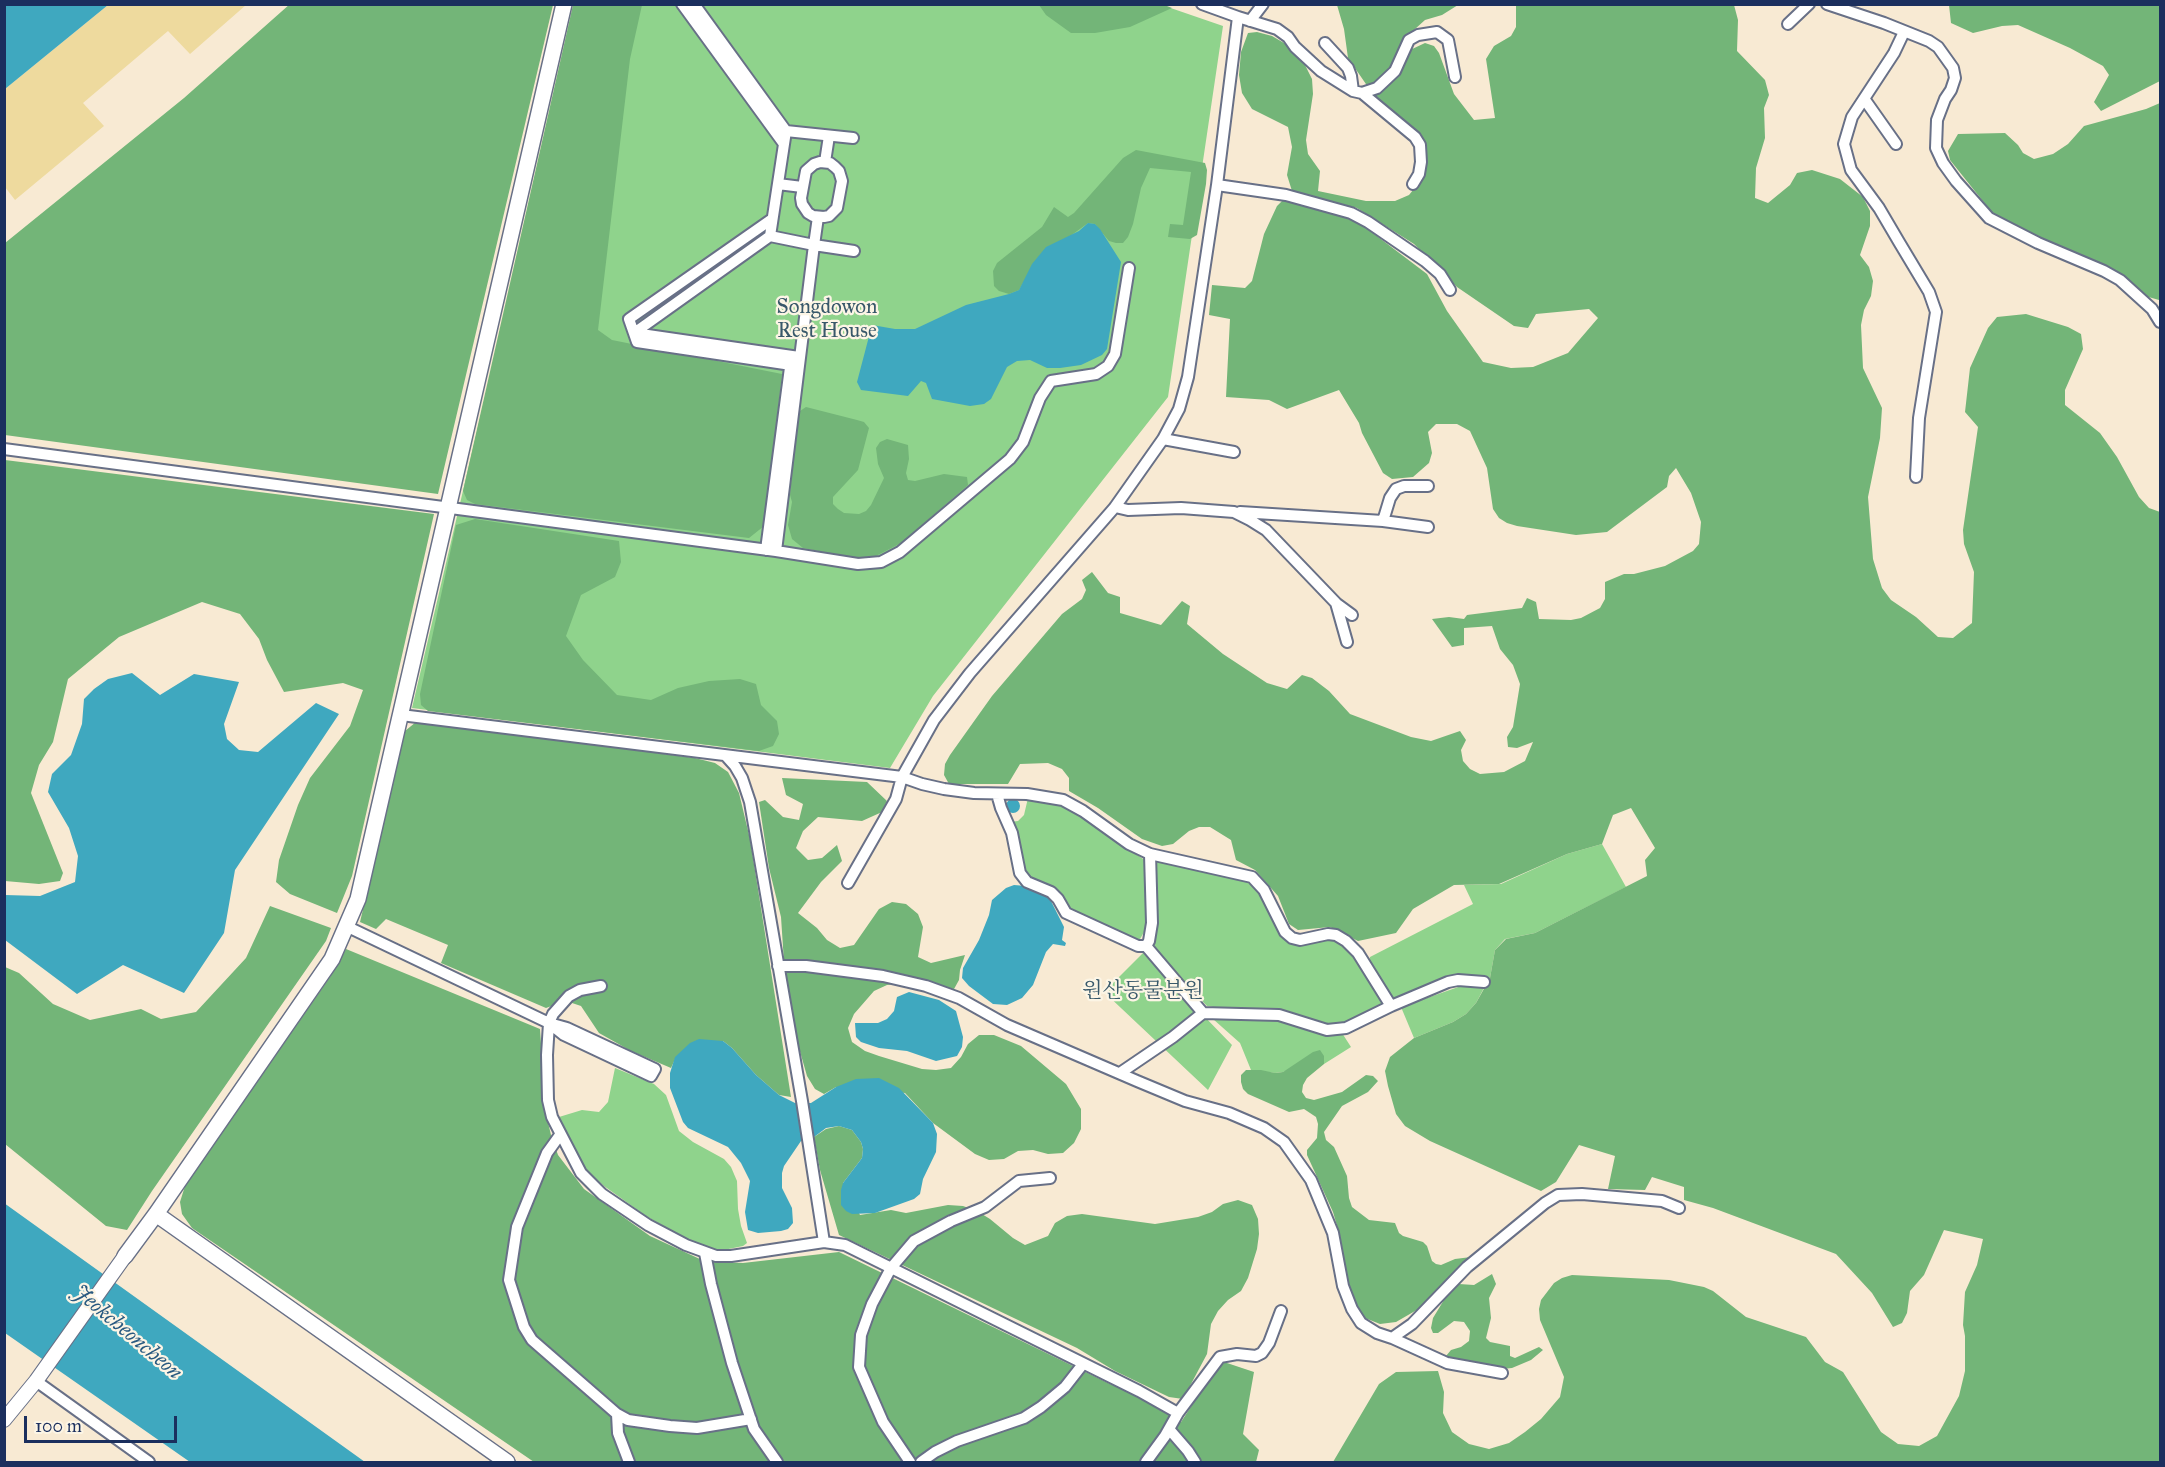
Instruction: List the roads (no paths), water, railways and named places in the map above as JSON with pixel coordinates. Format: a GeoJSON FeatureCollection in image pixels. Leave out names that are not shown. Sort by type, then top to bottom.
{"type":"FeatureCollection","features":[{"type":"Feature","properties":{"kind":"main road"},"geometry":{"type":"LineString","coordinates":[[122,1260],[332,959],[348,927],[358,899],[564,4]]}},
{"type":"Feature","properties":{"kind":"main road"},"geometry":{"type":"LineString","coordinates":[[156,1214],[507,1462]]}},
{"type":"Feature","properties":{"kind":"street"},"geometry":{"type":"LineString","coordinates":[[682,4],[784,144]]}},
{"type":"Feature","properties":{"kind":"street"},"geometry":{"type":"LineString","coordinates":[[694,4],[786,131],[770,236]]}},
{"type":"Feature","properties":{"kind":"street"},"geometry":{"type":"LineString","coordinates":[[1202,4],[1277,29],[1322,71],[1357,92],[1415,137],[1420,145],[1421,162],[1419,174],[1413,184]]}},
{"type":"Feature","properties":{"kind":"street"},"geometry":{"type":"LineString","coordinates":[[1250,21],[1263,4]]}},
{"type":"Feature","properties":{"kind":"street"},"geometry":{"type":"LineString","coordinates":[[1788,24],[1809,4]]}},
{"type":"Feature","properties":{"kind":"street"},"geometry":{"type":"LineString","coordinates":[[1827,4],[1884,23],[1929,41],[1938,47],[1953,68],[1955,78],[1937,120],[1936,147],[1942,163],[1956,181],[1989,218],[2038,243],[2104,270],[2120,280],[2152,309],[2160,322]]}},
{"type":"Feature","properties":{"kind":"street"},"geometry":{"type":"LineString","coordinates":[[848,884],[896,799],[903,777],[934,720],[970,673],[1115,507],[1163,439],[1179,409],[1188,377],[1217,185],[1238,17]]}},
{"type":"Feature","properties":{"kind":"street"},"geometry":{"type":"LineString","coordinates":[[1357,92],[1377,88],[1395,71],[1409,40],[1418,35],[1437,32],[1448,40],[1455,77]]}},
{"type":"Feature","properties":{"kind":"street"},"geometry":{"type":"LineString","coordinates":[[1904,32],[1894,53],[1852,117],[1844,144],[1851,170],[1879,208],[1929,292],[1936,312],[1919,418],[1916,477]]}},
{"type":"Feature","properties":{"kind":"street"},"geometry":{"type":"LineString","coordinates":[[1325,43],[1348,68],[1357,92]]}},
{"type":"Feature","properties":{"kind":"street"},"geometry":{"type":"LineString","coordinates":[[1865,100],[1896,144]]}},
{"type":"Feature","properties":{"kind":"street"},"geometry":{"type":"LineString","coordinates":[[786,131],[852,138]]}},
{"type":"Feature","properties":{"kind":"street"},"geometry":{"type":"LineString","coordinates":[[825,162],[829,136]]}},
{"type":"Feature","properties":{"kind":"street"},"geometry":{"type":"LineString","coordinates":[[825,162],[835,166],[839,171],[846,193],[834,212],[829,216],[818,217],[813,216],[804,208],[801,198],[802,187],[804,176],[810,167],[825,162]]}},
{"type":"Feature","properties":{"kind":"street"},"geometry":{"type":"LineString","coordinates":[[778,184],[802,187]]}},
{"type":"Feature","properties":{"kind":"street"},"geometry":{"type":"LineString","coordinates":[[1217,185],[1286,195],[1351,213],[1425,261],[1440,274],[1450,290]]}},
{"type":"Feature","properties":{"kind":"street"},"geometry":{"type":"LineString","coordinates":[[771,550],[795,361],[818,217]]}},
{"type":"Feature","properties":{"kind":"street"},"geometry":{"type":"LineString","coordinates":[[634,333],[629,319],[772,219]]}},
{"type":"Feature","properties":{"kind":"street"},"geometry":{"type":"LineString","coordinates":[[634,333],[770,236],[854,251]]}},
{"type":"Feature","properties":{"kind":"street"},"geometry":{"type":"LineString","coordinates":[[4,448],[448,509],[771,550],[858,564],[881,562],[900,552],[1010,459],[1023,442],[1040,398],[1051,381],[1096,374],[1108,366],[1115,354],[1129,268]]}},
{"type":"Feature","properties":{"kind":"street"},"geometry":{"type":"LineString","coordinates":[[634,333],[795,361]]}},
{"type":"Feature","properties":{"kind":"street"},"geometry":{"type":"LineString","coordinates":[[1163,439],[1234,452]]}},
{"type":"Feature","properties":{"kind":"street"},"geometry":{"type":"LineString","coordinates":[[1383,521],[1390,498],[1396,489],[1404,486],[1428,486]]}},
{"type":"Feature","properties":{"kind":"street"},"geometry":{"type":"LineString","coordinates":[[1115,507],[1128,510],[1181,507],[1383,521],[1428,527]]}},
{"type":"Feature","properties":{"kind":"street"},"geometry":{"type":"LineString","coordinates":[[1234,512],[1266,530],[1336,603],[1352,615]]}},
{"type":"Feature","properties":{"kind":"street"},"geometry":{"type":"LineString","coordinates":[[1336,603],[1347,642]]}},
{"type":"Feature","properties":{"kind":"street"},"geometry":{"type":"LineString","coordinates":[[401,715],[903,777],[944,789],[997,794],[1027,794],[1063,800],[1083,811],[1129,844],[1150,855],[1252,877],[1264,890],[1285,932],[1292,938],[1300,940],[1328,934],[1336,935],[1346,941],[1358,953],[1391,1006]]}},
{"type":"Feature","properties":{"kind":"street"},"geometry":{"type":"LineString","coordinates":[[726,756],[742,778],[750,802],[824,1242]]}},
{"type":"Feature","properties":{"kind":"street"},"geometry":{"type":"LineString","coordinates":[[997,794],[1012,833],[1020,873],[1027,882],[1051,892],[1058,899],[1066,914],[1138,946],[1146,946],[1203,1012]]}},
{"type":"Feature","properties":{"kind":"street"},"geometry":{"type":"LineString","coordinates":[[1146,946],[1152,923],[1150,855]]}},
{"type":"Feature","properties":{"kind":"street"},"geometry":{"type":"LineString","coordinates":[[348,927],[549,1023],[567,1028],[656,1069],[651,1076],[564,1035],[549,1023]]}},
{"type":"Feature","properties":{"kind":"street"},"geometry":{"type":"LineString","coordinates":[[778,966],[806,966],[872,974],[926,986],[959,998],[1007,1024],[1185,1101],[1264,1128],[1284,1142],[1311,1180],[1333,1233],[1343,1286],[1352,1309],[1361,1323],[1377,1333],[1446,1363],[1502,1373]]}},
{"type":"Feature","properties":{"kind":"street"},"geometry":{"type":"LineString","coordinates":[[1120,1073],[1173,1037],[1203,1012],[1279,1015],[1328,1030],[1346,1028],[1448,982],[1458,980],[1484,982]]}},
{"type":"Feature","properties":{"kind":"street"},"geometry":{"type":"LineString","coordinates":[[601,986],[580,990],[569,996],[553,1014],[549,1023],[547,1055],[548,1100],[552,1117],[581,1173],[602,1194],[648,1225],[705,1253],[731,1256],[824,1242],[845,1245],[1178,1413]]}},
{"type":"Feature","properties":{"kind":"street"},"geometry":{"type":"LineString","coordinates":[[560,1135],[547,1153],[517,1227],[508,1280],[524,1327],[532,1340],[628,1420],[697,1428],[751,1419]]}},
{"type":"Feature","properties":{"kind":"street"},"geometry":{"type":"LineString","coordinates":[[910,1462],[882,1422],[859,1367],[861,1335],[872,1304],[891,1268],[914,1241],[951,1221],[985,1208],[1019,1181],[1050,1178]]}},
{"type":"Feature","properties":{"kind":"street"},"geometry":{"type":"LineString","coordinates":[[1392,1338],[1412,1324],[1467,1267],[1558,1195],[1582,1194],[1662,1201],[1679,1208]]}},
{"type":"Feature","properties":{"kind":"street"},"geometry":{"type":"LineString","coordinates":[[705,1253],[732,1363],[754,1429],[777,1462]]}},
{"type":"Feature","properties":{"kind":"street"},"geometry":{"type":"LineString","coordinates":[[4,1420],[37,1379],[122,1260]]}},
{"type":"Feature","properties":{"kind":"street"},"geometry":{"type":"LineString","coordinates":[[1146,1462],[1178,1413],[1220,1357],[1237,1354],[1256,1356],[1263,1353],[1281,1311]]}},
{"type":"Feature","properties":{"kind":"street"},"geometry":{"type":"LineString","coordinates":[[921,1462],[957,1442],[1024,1418],[1065,1387],[1083,1364]]}},
{"type":"Feature","properties":{"kind":"street"},"geometry":{"type":"LineString","coordinates":[[37,1379],[149,1462]]}},
{"type":"Feature","properties":{"kind":"street"},"geometry":{"type":"LineString","coordinates":[[618,1414],[618,1433],[629,1462]]}},
{"type":"Feature","properties":{"kind":"street"},"geometry":{"type":"LineString","coordinates":[[1169,1429],[1195,1462]]}},
{"type":"Feature","properties":{"kind":"water"},"geometry":{"type":"Polygon","coordinates":[[[5,4],[108,4],[108,5],[5,89],[5,4]]]}},
{"type":"Feature","properties":{"kind":"water"},"geometry":{"type":"Polygon","coordinates":[[[1088,223],[1095,224],[1100,229],[1121,262],[1107,349],[1102,355],[1081,365],[1060,368],[1047,368],[1030,360],[1017,361],[1007,367],[991,399],[984,404],[970,406],[932,399],[926,383],[921,381],[908,396],[861,390],[857,382],[872,325],[895,329],[915,329],[966,305],[1019,290],[1032,264],[1046,247],[1079,231],[1088,223]]]}},
{"type":"Feature","properties":{"kind":"water"},"geometry":{"type":"Polygon","coordinates":[[[132,673],[160,695],[194,674],[239,682],[224,724],[227,739],[239,750],[258,752],[316,703],[339,714],[235,870],[224,933],[184,993],[123,965],[77,994],[5,940],[5,895],[40,896],[75,882],[78,856],[69,828],[48,792],[52,774],[71,755],[82,724],[84,699],[108,679],[132,673]]]}},
{"type":"Feature","properties":{"kind":"water"},"geometry":{"type":"Polygon","coordinates":[[[1010,799],[1016,799],[1020,806],[1016,813],[1010,813],[1006,809],[1006,803],[1010,799]]]}},
{"type":"Feature","properties":{"kind":"water"},"geometry":{"type":"Polygon","coordinates":[[[1014,885],[1026,886],[1047,893],[1064,927],[1062,940],[1066,943],[1065,946],[1053,944],[1046,952],[1033,985],[1022,998],[1007,1005],[993,1004],[962,978],[963,968],[979,940],[992,900],[1006,888],[1014,885]]]}},
{"type":"Feature","properties":{"kind":"water"},"geometry":{"type":"Polygon","coordinates":[[[909,992],[939,1000],[956,1011],[963,1037],[962,1047],[957,1056],[936,1061],[907,1051],[879,1048],[861,1042],[856,1037],[855,1023],[878,1023],[887,1019],[894,1011],[897,997],[909,992]]]}},
{"type":"Feature","properties":{"kind":"water"},"geometry":{"type":"Polygon","coordinates":[[[699,1039],[723,1041],[779,1095],[795,1103],[811,1103],[836,1087],[856,1079],[879,1078],[899,1088],[933,1123],[937,1134],[936,1152],[923,1179],[920,1194],[914,1199],[875,1213],[852,1214],[846,1211],[841,1205],[841,1190],[843,1183],[862,1158],[863,1149],[852,1130],[839,1126],[826,1128],[814,1137],[801,1141],[784,1166],[782,1188],[792,1208],[793,1223],[788,1229],[781,1231],[758,1233],[748,1230],[745,1212],[750,1181],[741,1163],[728,1147],[688,1128],[683,1122],[670,1088],[670,1073],[675,1057],[690,1043],[699,1039]]]}},
{"type":"Feature","properties":{"kind":"water","name":"Jeokcheoncheon"},"geometry":{"type":"Polygon","coordinates":[[[4,1203],[365,1462],[190,1462],[5,1333],[4,1203]]]}},
{"type":"Feature","properties":{"kind":"park label","name":"Songdowon Rest House"},"geometry":{"type":"Point","coordinates":[827,320]}},
{"type":"Feature","properties":{"kind":"park label","name":"원산동물분원"},"geometry":{"type":"Point","coordinates":[1143,992]}}]}
